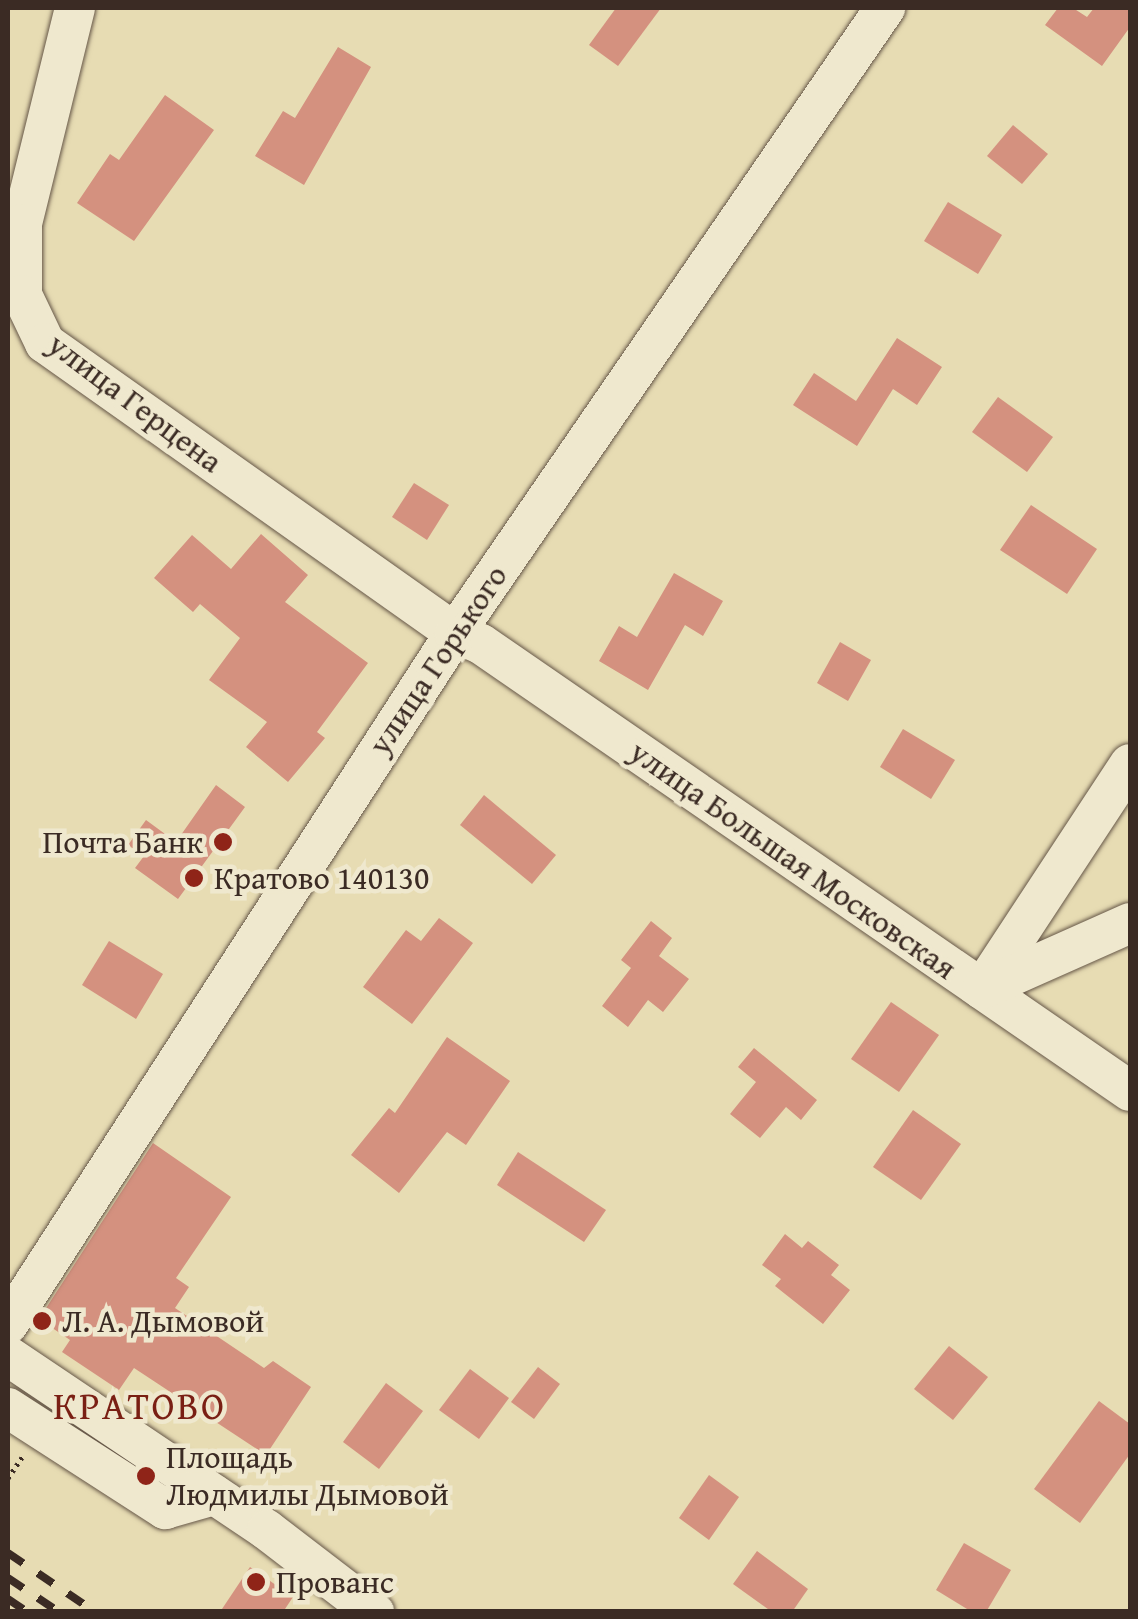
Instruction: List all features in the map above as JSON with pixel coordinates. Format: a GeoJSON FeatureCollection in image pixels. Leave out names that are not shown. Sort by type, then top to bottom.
{"type":"FeatureCollection","features":[{"type":"Feature","properties":{"kind":"street","name":"улица Герцена"},"geometry":{"type":"LineString","coordinates":[[74,8],[22,224],[22,295],[45,343],[455,632]]}},
{"type":"Feature","properties":{"kind":"street","name":"улица Горького"},"geometry":{"type":"LineString","coordinates":[[8,1324],[455,632],[886,8]]}},
{"type":"Feature","properties":{"kind":"street","name":"улица Большая Московская"},"geometry":{"type":"LineString","coordinates":[[455,632],[482,644],[1130,1091]]}},
{"type":"Feature","properties":{"kind":"street"},"geometry":{"type":"LineString","coordinates":[[982,989],[1130,764]]}},
{"type":"Feature","properties":{"kind":"street"},"geometry":{"type":"LineString","coordinates":[[982,989],[1130,923]]}},
{"type":"Feature","properties":{"kind":"street"},"geometry":{"type":"LineString","coordinates":[[8,1356],[214,1495],[374,1612]]}},
{"type":"Feature","properties":{"kind":"street"},"geometry":{"type":"LineString","coordinates":[[8,1408],[166,1509],[214,1495]]}},
{"type":"Feature","properties":{"kind":"building"},"geometry":{"type":"Polygon","coordinates":[[[616,8],[661,8],[618,66],[589,45],[616,8]]]}},
{"type":"Feature","properties":{"kind":"building"},"geometry":{"type":"Polygon","coordinates":[[[1058,8],[1073,8],[1087,17],[1094,8],[1130,8],[1130,27],[1102,66],[1045,25],[1058,8]]]}},
{"type":"Feature","properties":{"kind":"building"},"geometry":{"type":"Polygon","coordinates":[[[338,47],[371,67],[304,185],[255,156],[283,111],[295,118],[338,47]]]}},
{"type":"Feature","properties":{"kind":"building"},"geometry":{"type":"Polygon","coordinates":[[[165,95],[214,130],[134,241],[77,203],[110,154],[119,160],[165,95]]]}},
{"type":"Feature","properties":{"kind":"building"},"geometry":{"type":"Polygon","coordinates":[[[1013,125],[1048,154],[1022,184],[987,156],[1013,125]]]}},
{"type":"Feature","properties":{"kind":"building"},"geometry":{"type":"Polygon","coordinates":[[[948,202],[1002,235],[978,274],[924,241],[948,202]]]}},
{"type":"Feature","properties":{"kind":"building"},"geometry":{"type":"Polygon","coordinates":[[[897,338],[942,367],[917,405],[893,389],[857,446],[793,405],[814,373],[856,401],[897,338]]]}},
{"type":"Feature","properties":{"kind":"building"},"geometry":{"type":"Polygon","coordinates":[[[998,397],[1053,437],[1027,472],[972,432],[998,397]]]}},
{"type":"Feature","properties":{"kind":"building"},"geometry":{"type":"Polygon","coordinates":[[[414,483],[449,505],[427,540],[392,517],[414,483]]]}},
{"type":"Feature","properties":{"kind":"building"},"geometry":{"type":"Polygon","coordinates":[[[1031,505],[1097,549],[1067,594],[1000,550],[1031,505]]]}},
{"type":"Feature","properties":{"kind":"building"},"geometry":{"type":"Polygon","coordinates":[[[261,534],[308,575],[285,602],[368,663],[317,732],[325,738],[288,782],[246,747],[267,722],[209,680],[240,638],[200,604],[193,612],[154,578],[192,535],[231,569],[261,534]]]}},
{"type":"Feature","properties":{"kind":"building"},"geometry":{"type":"Polygon","coordinates":[[[674,573],[723,601],[703,636],[685,625],[648,690],[599,661],[619,626],[637,637],[674,573]]]}},
{"type":"Feature","properties":{"kind":"building"},"geometry":{"type":"Polygon","coordinates":[[[840,642],[871,660],[848,701],[817,683],[840,642]]]}},
{"type":"Feature","properties":{"kind":"building"},"geometry":{"type":"Polygon","coordinates":[[[903,729],[955,760],[931,799],[880,767],[903,729]]]}},
{"type":"Feature","properties":{"kind":"building"},"geometry":{"type":"Polygon","coordinates":[[[216,785],[245,807],[178,899],[135,868],[144,856],[128,845],[146,820],[176,842],[216,785]]]}},
{"type":"Feature","properties":{"kind":"building"},"geometry":{"type":"Polygon","coordinates":[[[484,795],[556,855],[532,884],[460,825],[484,795]]]}},
{"type":"Feature","properties":{"kind":"building"},"geometry":{"type":"Polygon","coordinates":[[[439,918],[473,943],[412,1024],[363,987],[406,930],[421,941],[439,918]]]}},
{"type":"Feature","properties":{"kind":"building"},"geometry":{"type":"Polygon","coordinates":[[[651,921],[672,938],[659,956],[689,979],[663,1012],[648,1000],[628,1027],[602,1006],[631,968],[621,960],[651,921]]]}},
{"type":"Feature","properties":{"kind":"building"},"geometry":{"type":"Polygon","coordinates":[[[109,941],[163,974],[136,1019],[82,985],[109,941]]]}},
{"type":"Feature","properties":{"kind":"building"},"geometry":{"type":"Polygon","coordinates":[[[891,1002],[939,1035],[899,1092],[851,1059],[891,1002]]]}},
{"type":"Feature","properties":{"kind":"building"},"geometry":{"type":"Polygon","coordinates":[[[447,1037],[510,1081],[466,1145],[447,1132],[399,1193],[351,1155],[389,1108],[395,1113],[447,1037]]]}},
{"type":"Feature","properties":{"kind":"building"},"geometry":{"type":"Polygon","coordinates":[[[754,1048],[817,1100],[801,1120],[786,1107],[760,1138],[730,1114],[756,1082],[738,1067],[754,1048]]]}},
{"type":"Feature","properties":{"kind":"building"},"geometry":{"type":"Polygon","coordinates":[[[913,1110],[961,1144],[921,1200],[873,1167],[913,1110]]]}},
{"type":"Feature","properties":{"kind":"building"},"geometry":{"type":"Polygon","coordinates":[[[153,1143],[231,1197],[176,1278],[189,1287],[175,1308],[264,1368],[273,1361],[311,1387],[266,1455],[134,1368],[119,1390],[62,1352],[70,1340],[39,1319],[153,1143]]]}},
{"type":"Feature","properties":{"kind":"building"},"geometry":{"type":"Polygon","coordinates":[[[518,1152],[606,1210],[584,1242],[497,1185],[518,1152]]]}},
{"type":"Feature","properties":{"kind":"building"},"geometry":{"type":"Polygon","coordinates":[[[785,1234],[802,1248],[808,1241],[839,1265],[831,1275],[850,1290],[823,1324],[775,1286],[781,1279],[762,1265],[785,1234]]]}},
{"type":"Feature","properties":{"kind":"building"},"geometry":{"type":"Polygon","coordinates":[[[949,1346],[988,1377],[953,1420],[914,1389],[949,1346]]]}},
{"type":"Feature","properties":{"kind":"building"},"geometry":{"type":"Polygon","coordinates":[[[538,1367],[560,1384],[534,1419],[511,1402],[538,1367]]]}},
{"type":"Feature","properties":{"kind":"building"},"geometry":{"type":"Polygon","coordinates":[[[470,1369],[509,1398],[479,1439],[439,1410],[470,1369]]]}},
{"type":"Feature","properties":{"kind":"building"},"geometry":{"type":"Polygon","coordinates":[[[386,1383],[423,1411],[379,1469],[343,1442],[386,1383]]]}},
{"type":"Feature","properties":{"kind":"building"},"geometry":{"type":"Polygon","coordinates":[[[1099,1401],[1130,1424],[1130,1454],[1080,1523],[1034,1489],[1099,1401]]]}},
{"type":"Feature","properties":{"kind":"building"},"geometry":{"type":"Polygon","coordinates":[[[709,1475],[739,1497],[709,1540],[679,1518],[709,1475]]]}},
{"type":"Feature","properties":{"kind":"building"},"geometry":{"type":"Polygon","coordinates":[[[964,1543],[1011,1570],[986,1612],[972,1612],[936,1590],[964,1543]]]}},
{"type":"Feature","properties":{"kind":"building"},"geometry":{"type":"Polygon","coordinates":[[[757,1551],[808,1589],[792,1612],[772,1612],[733,1584],[757,1551]]]}},
{"type":"Feature","properties":{"kind":"building","name":"Прованс"},"geometry":{"type":"Polygon","coordinates":[[[250,1567],[293,1597],[283,1612],[220,1612],[250,1567]]]}},
{"type":"Feature","properties":{"kind":"railway"},"geometry":{"type":"LineString","coordinates":[[8,1553],[95,1612]]}},
{"type":"Feature","properties":{"kind":"railway"},"geometry":{"type":"LineString","coordinates":[[8,1578],[59,1612]]}},
{"type":"Feature","properties":{"kind":"railway"},"geometry":{"type":"LineString","coordinates":[[8,1599],[27,1612]]}},
{"type":"Feature","properties":{"kind":"place","name":"Почта Банк"},"geometry":{"type":"Point","coordinates":[223,842]}},
{"type":"Feature","properties":{"kind":"place","name":"Кратово 140130"},"geometry":{"type":"Point","coordinates":[194,878]}},
{"type":"Feature","properties":{"kind":"place","name":"Л. А. Дымовой"},"geometry":{"type":"Point","coordinates":[42,1321]}},
{"type":"Feature","properties":{"kind":"place","name":"Площадь Людмилы Дымовой"},"geometry":{"type":"Point","coordinates":[146,1476]}},
{"type":"Feature","properties":{"kind":"place","name":"Прованс"},"geometry":{"type":"Point","coordinates":[256,1582]}},
{"type":"Feature","properties":{"kind":"district","name":"КРАТОВО"},"geometry":{"type":"Point","coordinates":[140,1406]}}]}
